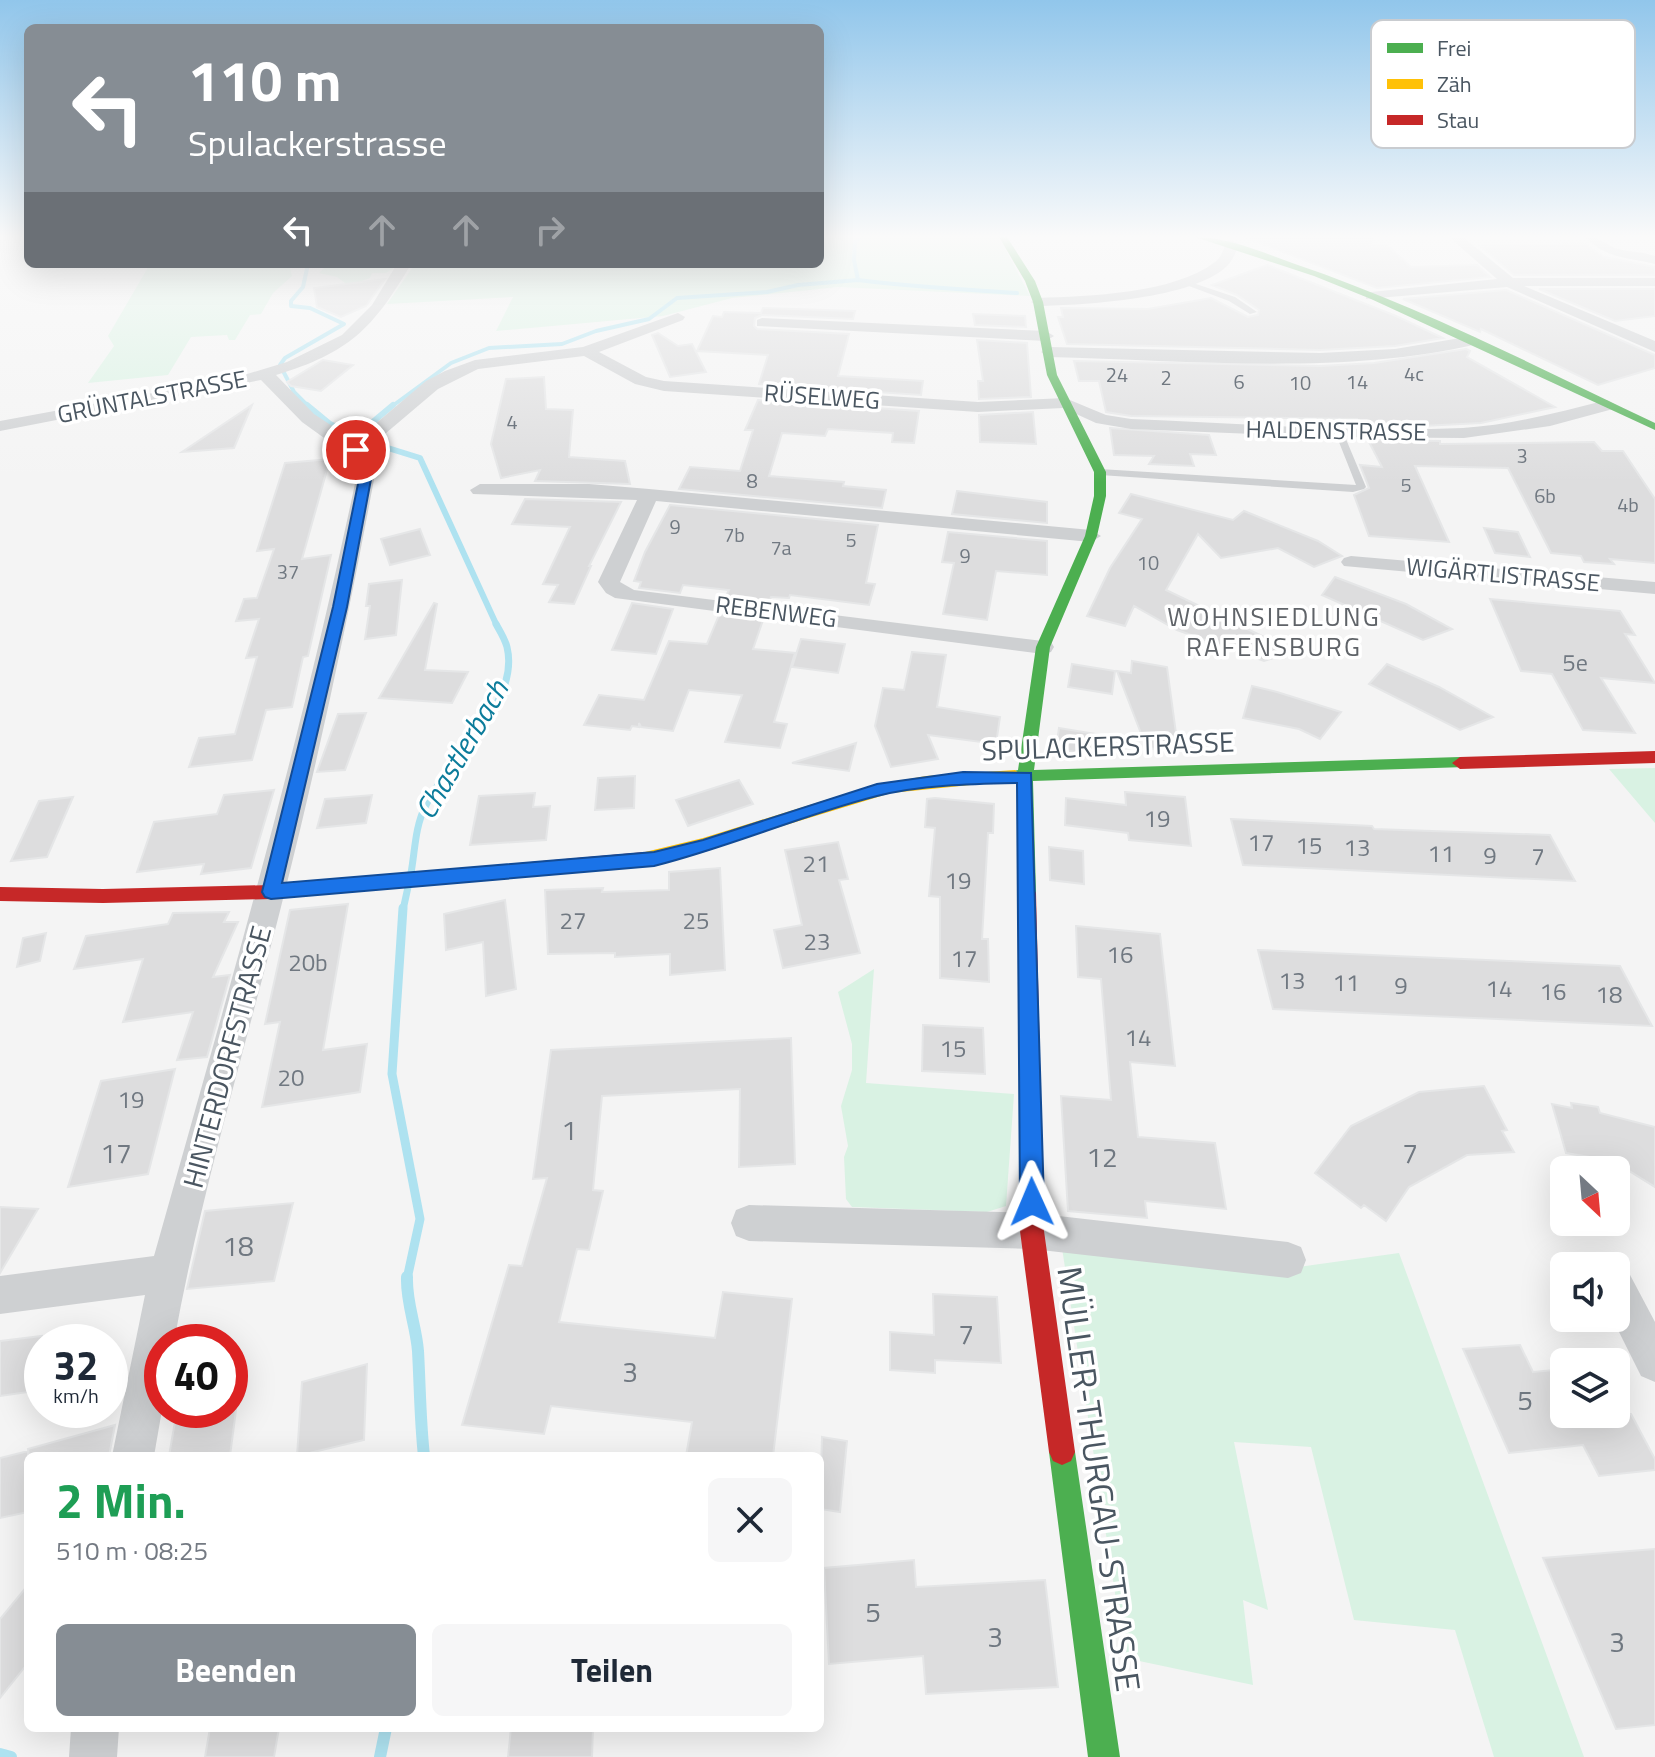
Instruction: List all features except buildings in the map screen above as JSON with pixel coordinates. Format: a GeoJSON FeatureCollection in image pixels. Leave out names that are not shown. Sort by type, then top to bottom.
{"type":"FeatureCollection","features":[{"type":"Feature","properties":{"kind":"street","name":"GRÜNTALSTRASSE"},"geometry":{"type":"LineString","coordinates":[[0,426],[178,394],[267,374],[293,365],[347,338],[367,319]]}},
{"type":"Feature","properties":{"kind":"street"},"geometry":{"type":"LineString","coordinates":[[267,374],[308,418],[363,444],[432,385],[451,374],[475,365],[586,351],[673,319]]}},
{"type":"Feature","properties":{"kind":"street"},"geometry":{"type":"LineString","coordinates":[[1042,319],[1052,375],[1100,472]]}},
{"type":"Feature","properties":{"kind":"street"},"geometry":{"type":"LineString","coordinates":[[1423,319],[1655,427]]}},
{"type":"Feature","properties":{"kind":"street"},"geometry":{"type":"LineString","coordinates":[[1589,319],[1655,347]]}},
{"type":"Feature","properties":{"kind":"street"},"geometry":{"type":"LineString","coordinates":[[762,323],[1047,344],[1320,358],[1395,354],[1472,341]]}},
{"type":"Feature","properties":{"kind":"street","name":"RÜSELWEG"},"geometry":{"type":"LineString","coordinates":[[586,351],[641,381],[664,386],[978,407],[1065,403]]}},
{"type":"Feature","properties":{"kind":"street","name":"HALDENSTRASSE"},"geometry":{"type":"LineString","coordinates":[[1065,403],[1114,422],[1339,432],[1464,433],[1550,421],[1607,405]]}},
{"type":"Feature","properties":{"kind":"street","name":"HINTERDORFSTRASSE"},"geometry":{"type":"LineString","coordinates":[[134,1452],[168,1273],[271,892],[340,607],[366,474],[363,444]]}},
{"type":"Feature","properties":{"kind":"street","name":"MÜLLER-THURGAU-STRASSE"},"geometry":{"type":"LineString","coordinates":[[1100,472],[1100,496],[1091,536],[1043,647],[1025,777],[1032,1231],[1104,1757]]}},
{"type":"Feature","properties":{"kind":"street"},"geometry":{"type":"LineString","coordinates":[[480,490],[589,490],[1091,536]]}},
{"type":"Feature","properties":{"kind":"street","name":"REBENWEG"},"geometry":{"type":"LineString","coordinates":[[649,495],[610,576],[611,588],[619,593],[1043,647]]}},
{"type":"Feature","properties":{"kind":"street","name":"WIGÄRTLISTRASSE"},"geometry":{"type":"LineString","coordinates":[[1351,562],[1655,588]]}},
{"type":"Feature","properties":{"kind":"street","name":"SPULACKERSTRASSE"},"geometry":{"type":"LineString","coordinates":[[0,894],[103,896],[271,892],[654,859],[703,847],[877,790],[963,778],[1655,757]]}},
{"type":"Feature","properties":{"kind":"street"},"geometry":{"type":"LineString","coordinates":[[749,1223],[1032,1231],[1288,1260]]}},
{"type":"Feature","properties":{"kind":"street"},"geometry":{"type":"LineString","coordinates":[[0,1295],[168,1273]]}},
{"type":"Feature","properties":{"kind":"street"},"geometry":{"type":"LineString","coordinates":[[1630,1313],[1655,1362]]}},
{"type":"Feature","properties":{"kind":"street"},"geometry":{"type":"LineString","coordinates":[[93,1757],[95,1732]]}},
{"type":"Feature","properties":{"kind":"lane"},"geometry":{"type":"LineString","coordinates":[[1100,472],[1353,489],[1361,487],[1339,432]]}},
{"type":"Feature","properties":{"kind":"green space"},"geometry":{"type":"Polygon","coordinates":[[[118,319],[248,319],[235,340],[229,340],[227,335],[191,337],[168,375],[88,383],[114,346],[108,336],[118,319]]]}},
{"type":"Feature","properties":{"kind":"green space"},"geometry":{"type":"Polygon","coordinates":[[[502,319],[630,319],[496,331],[502,319]]]}},
{"type":"Feature","properties":{"kind":"green space"},"geometry":{"type":"Polygon","coordinates":[[[1655,768],[1655,823],[1609,769],[1655,768]]]}},
{"type":"Feature","properties":{"kind":"green space"},"geometry":{"type":"Polygon","coordinates":[[[874,969],[866,1083],[1014,1094],[1006,1206],[987,1212],[852,1207],[846,1199],[844,1157],[848,1146],[841,1106],[852,1070],[852,1044],[838,992],[874,969]]]}},
{"type":"Feature","properties":{"kind":"green space"},"geometry":{"type":"Polygon","coordinates":[[[1062,1248],[1284,1269],[1399,1253],[1584,1757],[1494,1757],[1455,1630],[1354,1620],[1311,1447],[1234,1442],[1268,1610],[1243,1600],[1253,1685],[1125,1658],[1062,1248]]]}},
{"type":"Feature","properties":{"kind":"waterway","name":"Chastlerbach"},"geometry":{"type":"LineString","coordinates":[[307,405],[294,392],[280,365],[285,358],[344,324],[333,319]]}},
{"type":"Feature","properties":{"kind":"waterway"},"geometry":{"type":"LineString","coordinates":[[391,407],[451,363],[489,348],[562,344],[596,331],[649,319]]}},
{"type":"Feature","properties":{"kind":"waterway","name":"Chastlerbach"},"geometry":{"type":"LineString","coordinates":[[307,405],[330,424],[359,439],[420,458],[496,625]]}},
{"type":"Feature","properties":{"kind":"waterway"},"geometry":{"type":"LineString","coordinates":[[356,436],[393,405]]}},
{"type":"Feature","properties":{"kind":"waterway","name":"Chastlerbach"},"geometry":{"type":"LineString","coordinates":[[411,873],[417,831],[425,807],[435,789],[480,731],[503,689],[508,668],[507,647],[496,625]]}},
{"type":"Feature","properties":{"kind":"waterway","name":"Chastlerbach"},"geometry":{"type":"LineString","coordinates":[[403,910],[408,887]]}},
{"type":"Feature","properties":{"kind":"waterway","name":"Chastlerbach"},"geometry":{"type":"LineString","coordinates":[[403,908],[392,1074],[420,1219],[407,1279]]}},
{"type":"Feature","properties":{"kind":"waterway","name":"Chastlerbach"},"geometry":{"type":"LineString","coordinates":[[407,1279],[418,1351],[424,1452]]}},
{"type":"Feature","properties":{"kind":"waterway","name":"Chastlerbach"},"geometry":{"type":"LineString","coordinates":[[380,1757],[385,1732]]}},
{"type":"Feature","properties":{"kind":"waterway"},"geometry":{"type":"LineString","coordinates":[[0,1754],[11,1757]]}},
{"type":"Feature","properties":{"kind":"traffic: fast"},"geometry":{"type":"LineString","coordinates":[[1027,893],[1025,777],[1043,647],[1091,536],[1100,496],[1100,472],[1052,375],[1041,319]]}},
{"type":"Feature","properties":{"kind":"traffic: fast"},"geometry":{"type":"LineString","coordinates":[[1426,319],[1655,427]]}},
{"type":"Feature","properties":{"kind":"traffic: fast"},"geometry":{"type":"LineString","coordinates":[[1015,776],[1460,763]]}},
{"type":"Feature","properties":{"kind":"traffic: fast"},"geometry":{"type":"LineString","coordinates":[[1062,1452],[1104,1757]]}},
{"type":"Feature","properties":{"kind":"traffic: slow"},"geometry":{"type":"LineString","coordinates":[[645,859],[703,845],[891,787],[1015,776]]}},
{"type":"Feature","properties":{"kind":"traffic: jam"},"geometry":{"type":"LineString","coordinates":[[1460,763],[1655,757]]}},
{"type":"Feature","properties":{"kind":"traffic: jam"},"geometry":{"type":"LineString","coordinates":[[0,894],[103,896],[271,892],[645,859]]}},
{"type":"Feature","properties":{"kind":"traffic: jam"},"geometry":{"type":"LineString","coordinates":[[1027,893],[1032,1231],[1062,1452]]}},
{"type":"Feature","properties":{"kind":"district","name":"WOHNSIEDLUNG RAFENSBURG"},"geometry":{"type":"Point","coordinates":[1274,632]}},
{"type":"Feature","properties":{"kind":"route"},"geometry":{"type":"LineString","coordinates":[[356,450],[365,460],[366,474],[340,607],[271,892],[654,859],[703,847],[813,808],[877,790],[963,778],[1025,777],[1032,1202]]}}]}
